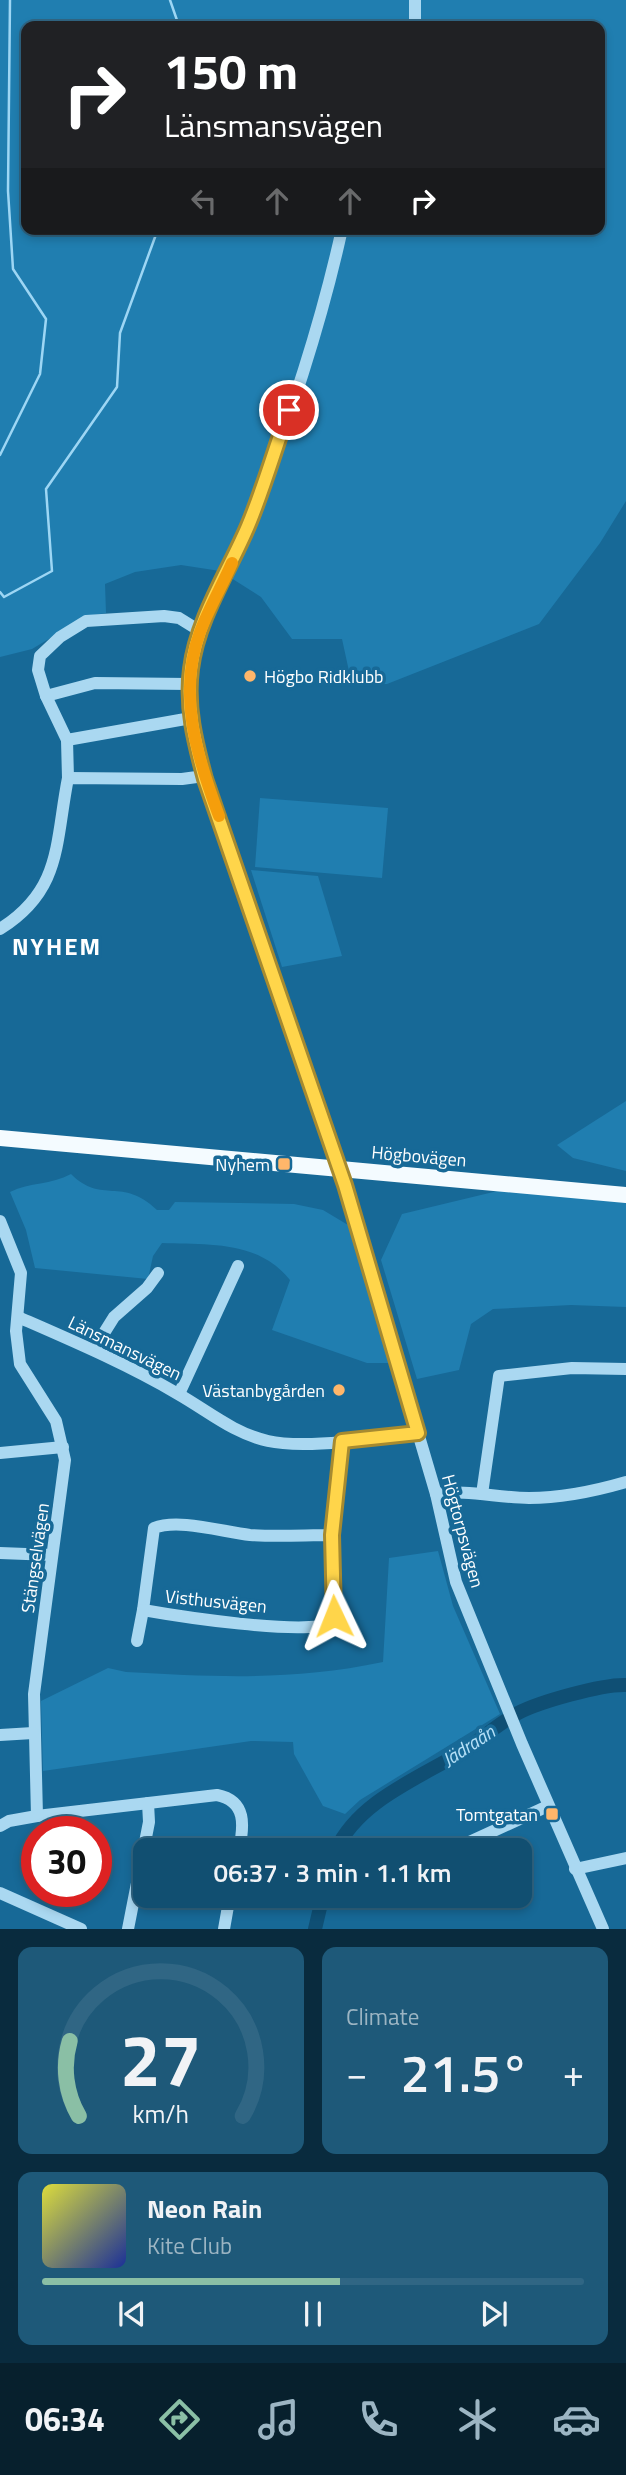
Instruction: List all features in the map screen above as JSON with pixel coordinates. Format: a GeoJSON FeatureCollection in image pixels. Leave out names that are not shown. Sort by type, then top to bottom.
{"type":"FeatureCollection","features":[{"type":"Feature","properties":{"kind":"main road","name":"Högbovägen"},"geometry":{"type":"LineString","coordinates":[[0,1138],[626,1195]]}},
{"type":"Feature","properties":{"kind":"street"},"geometry":{"type":"LineString","coordinates":[[415,0],[415,21]]}},
{"type":"Feature","properties":{"kind":"street","name":"Högtorpsvägen"},"geometry":{"type":"LineString","coordinates":[[341,235],[324,310],[249,523],[200,631],[190,684],[191,718],[204,776],[339,1168],[436,1494],[456,1581],[548,1806],[603,1929]]}},
{"type":"Feature","properties":{"kind":"street"},"geometry":{"type":"LineString","coordinates":[[1,926],[32,905],[48,882],[68,778],[67,740],[46,696],[38,670],[40,656],[60,637],[86,621],[164,616],[179,618],[200,631]]}},
{"type":"Feature","properties":{"kind":"street"},"geometry":{"type":"LineString","coordinates":[[46,696],[94,683],[190,684]]}},
{"type":"Feature","properties":{"kind":"street"},"geometry":{"type":"LineString","coordinates":[[67,740],[191,718]]}},
{"type":"Feature","properties":{"kind":"street"},"geometry":{"type":"LineString","coordinates":[[68,778],[182,779],[204,776]]}},
{"type":"Feature","properties":{"kind":"street","name":"Stängselvägen"},"geometry":{"type":"LineString","coordinates":[[0,1220],[21,1273],[16,1343],[20,1364],[56,1421],[63,1447],[64,1469],[34,1694],[37,1816]]}},
{"type":"Feature","properties":{"kind":"street"},"geometry":{"type":"LineString","coordinates":[[179,1394],[238,1266]]}},
{"type":"Feature","properties":{"kind":"street"},"geometry":{"type":"LineString","coordinates":[[94,1349],[114,1317],[147,1288],[158,1273]]}},
{"type":"Feature","properties":{"kind":"street","name":"Länsmansvägen"},"geometry":{"type":"LineString","coordinates":[[18,1317],[94,1349],[179,1394],[228,1426],[260,1438],[275,1442],[342,1441],[418,1433]]}},
{"type":"Feature","properties":{"kind":"street"},"geometry":{"type":"LineString","coordinates":[[482,1494],[499,1376],[572,1368],[626,1369]]}},
{"type":"Feature","properties":{"kind":"street","name":"Visthusvägen"},"geometry":{"type":"LineString","coordinates":[[332,1535],[251,1535],[173,1525],[158,1526],[154,1528],[142,1610],[244,1624],[328,1625],[334,1616],[332,1535],[342,1441]]}},
{"type":"Feature","properties":{"kind":"street"},"geometry":{"type":"LineString","coordinates":[[0,1453],[63,1447]]}},
{"type":"Feature","properties":{"kind":"street"},"geometry":{"type":"LineString","coordinates":[[436,1494],[551,1497],[626,1482]]}},
{"type":"Feature","properties":{"kind":"street"},"geometry":{"type":"LineString","coordinates":[[0,1553],[52,1555]]}},
{"type":"Feature","properties":{"kind":"street"},"geometry":{"type":"LineString","coordinates":[[137,1641],[142,1610]]}},
{"type":"Feature","properties":{"kind":"street"},"geometry":{"type":"LineString","coordinates":[[0,1735],[33,1733]]}},
{"type":"Feature","properties":{"kind":"street"},"geometry":{"type":"LineString","coordinates":[[37,1816],[217,1796],[229,1799],[242,1815],[240,1838]]}},
{"type":"Feature","properties":{"kind":"street"},"geometry":{"type":"LineString","coordinates":[[128,1929],[149,1822],[148,1803]]}},
{"type":"Feature","properties":{"kind":"street"},"geometry":{"type":"LineString","coordinates":[[478,1838],[548,1806]]}},
{"type":"Feature","properties":{"kind":"street"},"geometry":{"type":"LineString","coordinates":[[0,1826],[21,1819]]}},
{"type":"Feature","properties":{"kind":"street"},"geometry":{"type":"LineString","coordinates":[[575,1868],[626,1858]]}},
{"type":"Feature","properties":{"kind":"street"},"geometry":{"type":"LineString","coordinates":[[0,1893],[81,1929]]}},
{"type":"Feature","properties":{"kind":"street"},"geometry":{"type":"LineString","coordinates":[[224,1929],[228,1908]]}},
{"type":"Feature","properties":{"kind":"shaded area"},"geometry":{"type":"Polygon","coordinates":[[[0,0],[626,0],[626,501],[600,543],[539,624],[387,684],[352,685],[342,639],[292,639],[261,597],[220,571],[181,565],[135,572],[105,584],[106,613],[87,616],[32,649],[0,657],[0,0]]]}},
{"type":"Feature","properties":{"kind":"shaded area"},"geometry":{"type":"Polygon","coordinates":[[[260,798],[388,808],[382,878],[255,867],[260,798]]]}},
{"type":"Feature","properties":{"kind":"shaded area"},"geometry":{"type":"Polygon","coordinates":[[[251,870],[318,876],[342,956],[282,967],[251,870]]]}},
{"type":"Feature","properties":{"kind":"shaded area"},"geometry":{"type":"Polygon","coordinates":[[[626,1101],[626,1171],[573,1158],[557,1145],[626,1101]]]}},
{"type":"Feature","properties":{"kind":"shaded area"},"geometry":{"type":"Polygon","coordinates":[[[71,1174],[93,1188],[133,1194],[157,1210],[169,1210],[175,1202],[294,1204],[323,1210],[348,1225],[390,1363],[367,1363],[272,1330],[290,1280],[277,1267],[248,1251],[214,1245],[162,1243],[153,1256],[148,1279],[35,1268],[26,1230],[10,1192],[71,1174]]]}},
{"type":"Feature","properties":{"kind":"shaded area"},"geometry":{"type":"Polygon","coordinates":[[[510,1188],[626,1203],[626,1307],[571,1305],[493,1309],[471,1324],[459,1370],[417,1379],[381,1260],[402,1214],[510,1188]]]}},
{"type":"Feature","properties":{"kind":"shaded area"},"geometry":{"type":"Polygon","coordinates":[[[438,1551],[453,1606],[500,1714],[360,1800],[345,1814],[323,1806],[294,1754],[293,1742],[251,1741],[43,1771],[41,1701],[108,1668],[126,1672],[255,1676],[317,1672],[383,1662],[389,1558],[438,1551]]]}},
{"type":"Feature","properties":{"kind":"waterway"},"geometry":{"type":"LineString","coordinates":[[0,455],[40,374],[46,319],[13,269],[8,191],[10,0]]}},
{"type":"Feature","properties":{"kind":"waterway"},"geometry":{"type":"LineString","coordinates":[[170,0],[177,21]]}},
{"type":"Feature","properties":{"kind":"waterway"},"geometry":{"type":"LineString","coordinates":[[0,592],[4,597],[52,571],[46,489],[117,387],[120,333],[156,235]]}},
{"type":"Feature","properties":{"kind":"waterway","name":"Jädraån"},"geometry":{"type":"LineString","coordinates":[[343,1838],[375,1804],[465,1750],[511,1717],[571,1694],[626,1685]]}},
{"type":"Feature","properties":{"kind":"waterway","name":"Jädraån"},"geometry":{"type":"LineString","coordinates":[[315,1929],[320,1908]]}},
{"type":"Feature","properties":{"kind":"slow traffic"},"geometry":{"type":"LineString","coordinates":[[219,816],[205,779],[195,739],[190,684],[191,667],[200,631],[232,563]]}},
{"type":"Feature","properties":{"kind":"place","name":"Högbo Ridklubb"},"geometry":{"type":"Point","coordinates":[250,676]}},
{"type":"Feature","properties":{"kind":"place","name":"Nyhem"},"geometry":{"type":"Point","coordinates":[284,1164]}},
{"type":"Feature","properties":{"kind":"place","name":"Västanbygården"},"geometry":{"type":"Point","coordinates":[339,1390]}},
{"type":"Feature","properties":{"kind":"place","name":"Tomtgatan"},"geometry":{"type":"Point","coordinates":[552,1814]}},
{"type":"Feature","properties":{"kind":"district","name":"NYHEM"},"geometry":{"type":"Point","coordinates":[57,946]}},
{"type":"Feature","properties":{"kind":"route"},"geometry":{"type":"LineString","coordinates":[[289,410],[249,523],[200,631],[191,667],[190,702],[195,739],[205,779],[240,873],[345,1185],[418,1433],[342,1441],[333,1508],[334,1616]]}}]}
